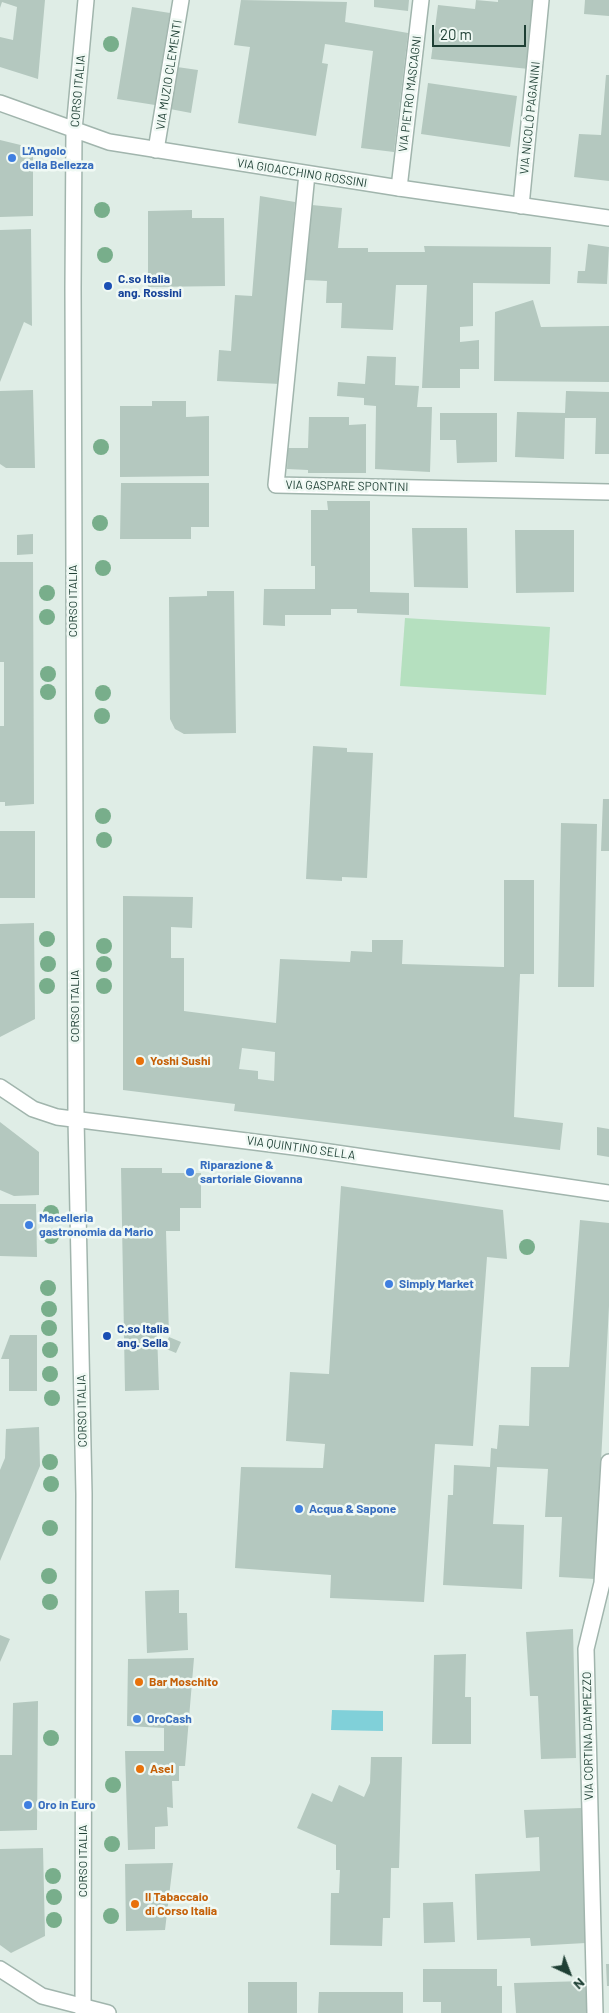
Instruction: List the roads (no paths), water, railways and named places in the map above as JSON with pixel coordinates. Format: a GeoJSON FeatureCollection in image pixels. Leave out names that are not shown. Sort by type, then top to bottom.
{"type":"FeatureCollection","features":[{"type":"Feature","properties":{"kind":"street","name":"CORSO ITALIA"},"geometry":{"type":"LineString","coordinates":[[83,2010],[84,1494],[76,1119],[73,729],[74,130],[86,0]]}},
{"type":"Feature","properties":{"kind":"street","name":"VIA MUZIO CLEMENTI"},"geometry":{"type":"LineString","coordinates":[[156,150],[181,0]]}},
{"type":"Feature","properties":{"kind":"street","name":"VIA PIETRO MASCAGNI"},"geometry":{"type":"LineString","coordinates":[[398,188],[421,0]]}},
{"type":"Feature","properties":{"kind":"street","name":"VIA NICOLÒ PAGANINI"},"geometry":{"type":"LineString","coordinates":[[521,206],[542,0]]}},
{"type":"Feature","properties":{"kind":"street","name":"VIA GIOACCHINO ROSSINI"},"geometry":{"type":"LineString","coordinates":[[0,103],[109,142],[398,188],[609,218]]}},
{"type":"Feature","properties":{"kind":"street","name":"VIA GASPARE SPONTINI"},"geometry":{"type":"LineString","coordinates":[[307,174],[276,485],[609,492]]}},
{"type":"Feature","properties":{"kind":"street","name":"VIA QUINTINO SELLA"},"geometry":{"type":"LineString","coordinates":[[0,1087],[33,1109],[57,1117],[283,1146],[609,1193]]}},
{"type":"Feature","properties":{"kind":"street","name":"VIA CORTINA D'AMPEZZO"},"geometry":{"type":"LineString","coordinates":[[595,2013],[586,1648],[602,1583],[609,1462]]}},
{"type":"Feature","properties":{"kind":"street"},"geometry":{"type":"LineString","coordinates":[[0,1969],[42,1996],[83,2010],[108,2013]]}},
{"type":"Feature","properties":{"kind":"water"},"geometry":{"type":"Polygon","coordinates":[[[332,1710],[383,1711],[383,1731],[331,1730],[332,1710]]]}},
{"type":"Feature","properties":{"kind":"place","name":"L'Angolo della Bellezza"},"geometry":{"type":"Point","coordinates":[12,158]}},
{"type":"Feature","properties":{"kind":"place","name":"C.so Italia ang. Rossini"},"geometry":{"type":"Point","coordinates":[108,286]}},
{"type":"Feature","properties":{"kind":"place","name":"Yoshi Sushi"},"geometry":{"type":"Point","coordinates":[140,1061]}},
{"type":"Feature","properties":{"kind":"place","name":"Riparazione & sartoriale Giovanna"},"geometry":{"type":"Point","coordinates":[190,1172]}},
{"type":"Feature","properties":{"kind":"place","name":"Macelleria gastronomia da Mario"},"geometry":{"type":"Point","coordinates":[29,1225]}},
{"type":"Feature","properties":{"kind":"place","name":"Simply Market"},"geometry":{"type":"Point","coordinates":[389,1284]}},
{"type":"Feature","properties":{"kind":"place","name":"C.so Italia ang. Sella"},"geometry":{"type":"Point","coordinates":[107,1336]}},
{"type":"Feature","properties":{"kind":"place","name":"Acqua & Sapone"},"geometry":{"type":"Point","coordinates":[299,1509]}},
{"type":"Feature","properties":{"kind":"place","name":"Bar Moschito"},"geometry":{"type":"Point","coordinates":[139,1682]}},
{"type":"Feature","properties":{"kind":"place","name":"OroCash"},"geometry":{"type":"Point","coordinates":[137,1719]}},
{"type":"Feature","properties":{"kind":"place","name":"Asel"},"geometry":{"type":"Point","coordinates":[140,1769]}},
{"type":"Feature","properties":{"kind":"place","name":"Oro in Euro"},"geometry":{"type":"Point","coordinates":[28,1805]}},
{"type":"Feature","properties":{"kind":"place","name":"Il Tabaccaio di Corso Italia"},"geometry":{"type":"Point","coordinates":[135,1904]}}]}
